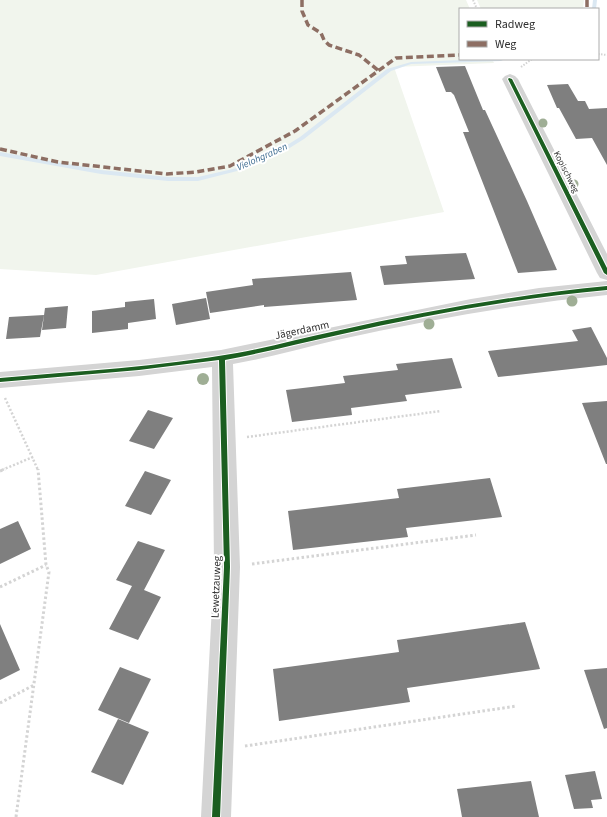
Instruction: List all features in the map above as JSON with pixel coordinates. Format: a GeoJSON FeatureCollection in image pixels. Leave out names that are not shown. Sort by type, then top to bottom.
{"type":"FeatureCollection","features":[{"type":"Feature","properties":{"kind":"street","name":"Kopischweg"},"geometry":{"type":"LineString","coordinates":[[514,75],[607,273]]}},
{"type":"Feature","properties":{"kind":"street","name":"Jägerdamm"},"geometry":{"type":"LineString","coordinates":[[2,387],[82,373],[222,358],[494,302],[573,290],[607,288]]}},
{"type":"Feature","properties":{"kind":"street","name":"Lewetzauweg"},"geometry":{"type":"LineString","coordinates":[[216,817],[227,567],[222,358]]}},
{"type":"Feature","properties":{"kind":"path"},"geometry":{"type":"LineString","coordinates":[[514,75],[525,63],[530,60]]}},
{"type":"Feature","properties":{"kind":"path"},"geometry":{"type":"LineString","coordinates":[[2,387],[38,468],[46,565],[49,572],[16,817]]}},
{"type":"Feature","properties":{"kind":"path"},"geometry":{"type":"LineString","coordinates":[[225,440],[441,411]]}},
{"type":"Feature","properties":{"kind":"path"},"geometry":{"type":"LineString","coordinates":[[0,471],[33,457]]}},
{"type":"Feature","properties":{"kind":"path"},"geometry":{"type":"LineString","coordinates":[[227,567],[476,535]]}},
{"type":"Feature","properties":{"kind":"path"},"geometry":{"type":"LineString","coordinates":[[0,588],[46,565]]}},
{"type":"Feature","properties":{"kind":"path"},"geometry":{"type":"LineString","coordinates":[[0,703],[35,684]]}},
{"type":"Feature","properties":{"kind":"path"},"geometry":{"type":"LineString","coordinates":[[220,750],[517,706]]}},
{"type":"Feature","properties":{"kind":"shaded area"},"geometry":{"type":"Polygon","coordinates":[[[0,0],[466,0],[470,8],[459,8],[459,60],[492,60],[494,63],[394,67],[444,212],[96,275],[0,269],[0,0]]]}},
{"type":"Feature","properties":{"kind":"shaded area"},"geometry":{"type":"Polygon","coordinates":[[[477,0],[584,0],[583,8],[481,8],[477,0]]]}},
{"type":"Feature","properties":{"kind":"building"},"geometry":{"type":"Polygon","coordinates":[[[465,66],[483,110],[485,110],[557,270],[518,273],[463,132],[469,132],[454,95],[451,92],[446,92],[436,67],[465,66]]]}},
{"type":"Feature","properties":{"kind":"building"},"geometry":{"type":"Polygon","coordinates":[[[568,84],[578,101],[585,101],[589,109],[607,108],[607,165],[592,138],[576,139],[559,108],[557,108],[547,85],[568,84]]]}},
{"type":"Feature","properties":{"kind":"building"},"geometry":{"type":"Polygon","coordinates":[[[466,253],[475,279],[384,285],[380,266],[407,264],[405,256],[466,253]]]}},
{"type":"Feature","properties":{"kind":"building"},"geometry":{"type":"Polygon","coordinates":[[[351,272],[357,300],[264,307],[264,305],[210,313],[206,292],[253,285],[252,279],[351,272]]]}},
{"type":"Feature","properties":{"kind":"building"},"geometry":{"type":"Polygon","coordinates":[[[206,298],[210,319],[176,325],[172,304],[206,298]]]}},
{"type":"Feature","properties":{"kind":"building"},"geometry":{"type":"Polygon","coordinates":[[[154,299],[156,319],[128,323],[128,329],[92,333],[92,311],[125,307],[125,302],[154,299]]]}},
{"type":"Feature","properties":{"kind":"building"},"geometry":{"type":"Polygon","coordinates":[[[68,306],[66,328],[42,330],[45,308],[68,306]]]}},
{"type":"Feature","properties":{"kind":"building"},"geometry":{"type":"Polygon","coordinates":[[[44,315],[40,337],[6,339],[9,317],[44,315]]]}},
{"type":"Feature","properties":{"kind":"building"},"geometry":{"type":"Polygon","coordinates":[[[591,327],[607,358],[607,365],[498,377],[488,351],[578,341],[572,330],[591,327]]]}},
{"type":"Feature","properties":{"kind":"building"},"geometry":{"type":"Polygon","coordinates":[[[452,358],[462,388],[405,395],[407,401],[351,408],[352,415],[292,422],[286,390],[345,383],[343,376],[398,370],[396,364],[452,358]]]}},
{"type":"Feature","properties":{"kind":"building"},"geometry":{"type":"Polygon","coordinates":[[[607,401],[607,464],[606,464],[582,403],[607,401]]]}},
{"type":"Feature","properties":{"kind":"building"},"geometry":{"type":"Polygon","coordinates":[[[148,410],[173,418],[154,449],[129,441],[148,410]]]}},
{"type":"Feature","properties":{"kind":"building"},"geometry":{"type":"Polygon","coordinates":[[[145,471],[171,480],[151,515],[125,506],[145,471]]]}},
{"type":"Feature","properties":{"kind":"building"},"geometry":{"type":"Polygon","coordinates":[[[490,478],[502,517],[406,528],[408,537],[293,550],[288,511],[399,498],[397,489],[490,478]]]}},
{"type":"Feature","properties":{"kind":"building"},"geometry":{"type":"Polygon","coordinates":[[[18,521],[31,549],[0,564],[0,529],[18,521]]]}},
{"type":"Feature","properties":{"kind":"building"},"geometry":{"type":"Polygon","coordinates":[[[138,541],[165,550],[144,590],[161,597],[138,640],[109,629],[132,586],[116,580],[138,541]]]}},
{"type":"Feature","properties":{"kind":"building"},"geometry":{"type":"Polygon","coordinates":[[[525,622],[540,669],[407,688],[410,702],[279,721],[273,669],[399,652],[397,640],[525,622]]]}},
{"type":"Feature","properties":{"kind":"building"},"geometry":{"type":"Polygon","coordinates":[[[0,624],[20,670],[0,680],[0,624]]]}},
{"type":"Feature","properties":{"kind":"building"},"geometry":{"type":"Polygon","coordinates":[[[120,667],[151,679],[129,723],[98,710],[120,667]]]}},
{"type":"Feature","properties":{"kind":"building"},"geometry":{"type":"Polygon","coordinates":[[[607,668],[607,728],[604,729],[584,670],[607,668]]]}},
{"type":"Feature","properties":{"kind":"building"},"geometry":{"type":"Polygon","coordinates":[[[118,719],[149,732],[123,785],[91,772],[118,719]]]}},
{"type":"Feature","properties":{"kind":"building"},"geometry":{"type":"Polygon","coordinates":[[[595,771],[602,799],[591,800],[593,808],[574,809],[565,775],[595,771]]]}},
{"type":"Feature","properties":{"kind":"building"},"geometry":{"type":"Polygon","coordinates":[[[531,781],[539,817],[462,817],[457,789],[531,781]]]}},
{"type":"Feature","properties":{"kind":"waterway"},"geometry":{"type":"LineString","coordinates":[[594,8],[595,0]]}},
{"type":"Feature","properties":{"kind":"waterway","name":"Vielohgraben"},"geometry":{"type":"LineString","coordinates":[[0,154],[101,172],[168,179],[198,179],[239,169],[278,153],[302,138],[389,70],[411,63],[501,60]]}},
{"type":"Feature","properties":{"kind":"marked path"},"geometry":{"type":"LineString","coordinates":[[302,0],[302,11],[308,25],[321,33],[324,40],[329,45],[359,55],[379,71]]}},
{"type":"Feature","properties":{"kind":"marked path"},"geometry":{"type":"LineString","coordinates":[[587,0],[587,8]]}},
{"type":"Feature","properties":{"kind":"marked path"},"geometry":{"type":"LineString","coordinates":[[0,149],[58,162],[167,174],[196,172],[230,166],[295,131],[396,58],[459,55]]}},
{"type":"Feature","properties":{"kind":"cycle path"},"geometry":{"type":"LineString","coordinates":[[510,79],[607,273]]}},
{"type":"Feature","properties":{"kind":"cycle path"},"geometry":{"type":"LineString","coordinates":[[0,380],[139,368],[236,356],[437,312],[539,295],[607,288]]}},
{"type":"Feature","properties":{"kind":"cycle path"},"geometry":{"type":"LineString","coordinates":[[216,817],[227,567],[222,358]]}}]}
